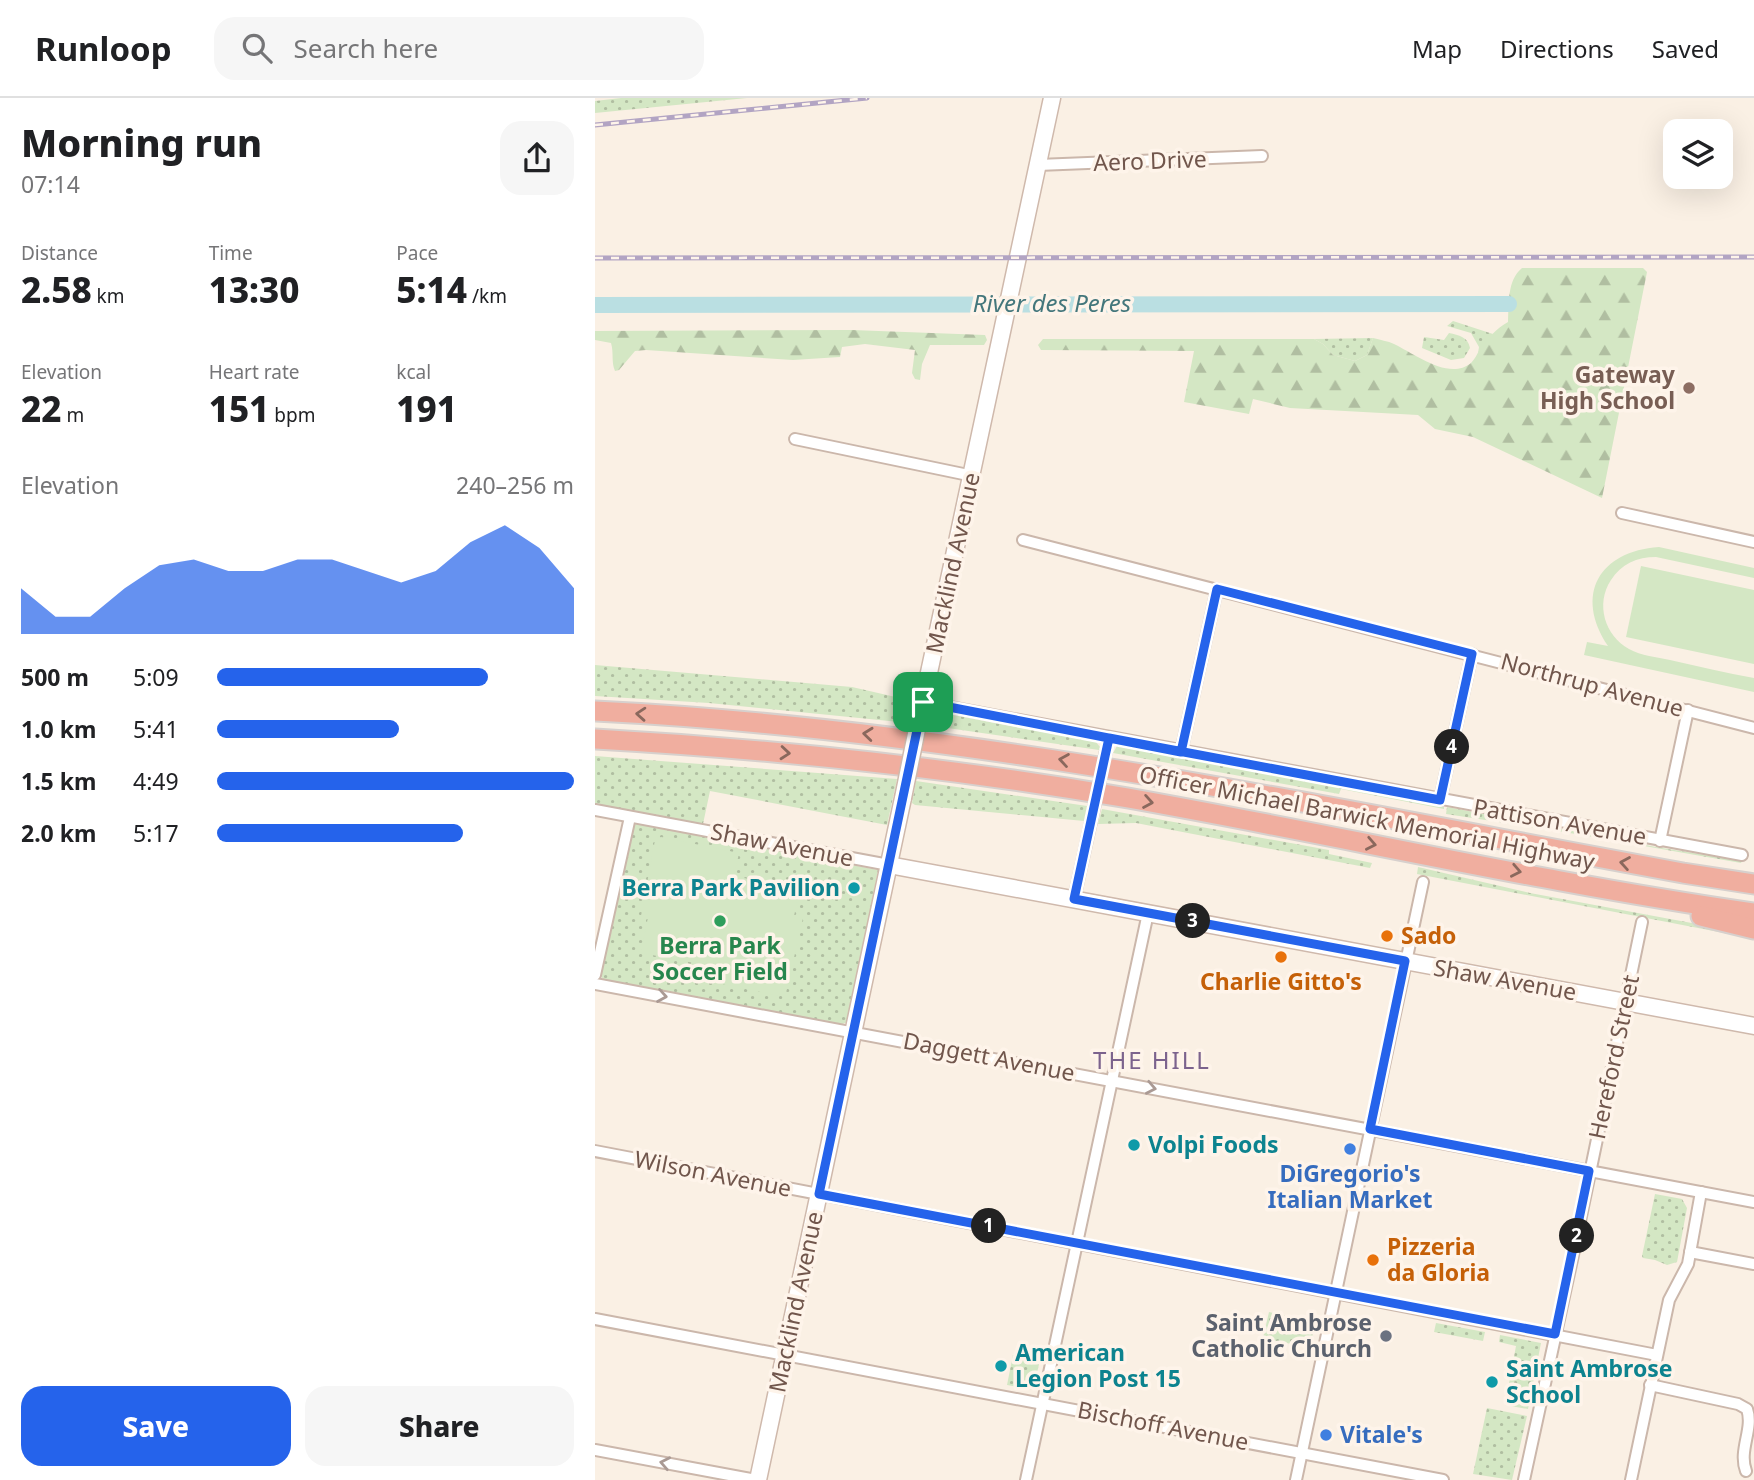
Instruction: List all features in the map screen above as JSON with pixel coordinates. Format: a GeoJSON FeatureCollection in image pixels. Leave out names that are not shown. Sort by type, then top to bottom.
{"type":"FeatureCollection","features":[{"type":"Feature","properties":{"kind":"highway","name":"Officer Michael Barwick Memorial Highway"},"geometry":{"type":"LineString","coordinates":[[595,711],[808,727],[1057,759],[1187,780],[1754,884]]}},
{"type":"Feature","properties":{"kind":"highway","name":"Officer Michael Barwick Memorial Highway"},"geometry":{"type":"LineString","coordinates":[[595,739],[809,755],[1032,783],[1754,913]]}},
{"type":"Feature","properties":{"kind":"highway"},"geometry":{"type":"LineString","coordinates":[[1683,873],[1754,874]]}},
{"type":"Feature","properties":{"kind":"highway"},"geometry":{"type":"LineString","coordinates":[[1658,897],[1691,913],[1754,929]]}},
{"type":"Feature","properties":{"kind":"street","name":"Macklind Avenue"},"geometry":{"type":"LineString","coordinates":[[757,1480],[1052,98]]}},
{"type":"Feature","properties":{"kind":"street","name":"Aero Drive"},"geometry":{"type":"LineString","coordinates":[[1038,165],[1262,156]]}},
{"type":"Feature","properties":{"kind":"street"},"geometry":{"type":"LineString","coordinates":[[795,439],[973,476]]}},
{"type":"Feature","properties":{"kind":"street"},"geometry":{"type":"LineString","coordinates":[[1622,513],[1754,542]]}},
{"type":"Feature","properties":{"kind":"street","name":"Northrup Avenue"},"geometry":{"type":"LineString","coordinates":[[1023,540],[1754,727]]}},
{"type":"Feature","properties":{"kind":"street"},"geometry":{"type":"LineString","coordinates":[[1181,752],[1217,589]]}},
{"type":"Feature","properties":{"kind":"street"},"geometry":{"type":"LineString","coordinates":[[1440,800],[1472,654]]}},
{"type":"Feature","properties":{"kind":"street","name":"Pattison Avenue"},"geometry":{"type":"LineString","coordinates":[[923,702],[1742,855]]}},
{"type":"Feature","properties":{"kind":"street"},"geometry":{"type":"LineString","coordinates":[[1660,841],[1688,710]]}},
{"type":"Feature","properties":{"kind":"street"},"geometry":{"type":"LineString","coordinates":[[1074,899],[1109,738]]}},
{"type":"Feature","properties":{"kind":"street","name":"Shaw Avenue"},"geometry":{"type":"LineString","coordinates":[[595,810],[1754,1026]]}},
{"type":"Feature","properties":{"kind":"street"},"geometry":{"type":"LineString","coordinates":[[595,975],[629,817]]}},
{"type":"Feature","properties":{"kind":"street"},"geometry":{"type":"LineString","coordinates":[[1296,1480],[1423,882]]}},
{"type":"Feature","properties":{"kind":"street"},"geometry":{"type":"LineString","coordinates":[[1026,1480],[1148,913]]}},
{"type":"Feature","properties":{"kind":"street","name":"Hereford Street"},"geometry":{"type":"LineString","coordinates":[[1524,1480],[1642,922]]}},
{"type":"Feature","properties":{"kind":"street","name":"Daggett Avenue"},"geometry":{"type":"LineString","coordinates":[[595,984],[1754,1202]]}},
{"type":"Feature","properties":{"kind":"street","name":"Wilson Avenue"},"geometry":{"type":"LineString","coordinates":[[595,1151],[1657,1355]]}},
{"type":"Feature","properties":{"kind":"street"},"geometry":{"type":"LineString","coordinates":[[1630,1480],[1669,1300],[1686,1271],[1701,1192]]}},
{"type":"Feature","properties":{"kind":"street"},"geometry":{"type":"LineString","coordinates":[[1690,1252],[1754,1264]]}},
{"type":"Feature","properties":{"kind":"street","name":"Bischoff Avenue"},"geometry":{"type":"LineString","coordinates":[[595,1319],[1443,1480]]}},
{"type":"Feature","properties":{"kind":"street"},"geometry":{"type":"LineString","coordinates":[[1650,1385],[1738,1404],[1747,1409],[1750,1425],[1743,1456],[1747,1471]]}},
{"type":"Feature","properties":{"kind":"street"},"geometry":{"type":"LineString","coordinates":[[595,1450],[757,1480]]}},
{"type":"Feature","properties":{"kind":"green space"},"geometry":{"type":"Polygon","coordinates":[[[621,98],[747,98],[595,113],[595,101],[621,98]]]}},
{"type":"Feature","properties":{"kind":"green space"},"geometry":{"type":"Polygon","coordinates":[[[1522,268],[1643,268],[1647,272],[1602,498],[1473,437],[1435,429],[1418,415],[1290,408],[1253,399],[1249,414],[1184,402],[1194,351],[1041,350],[1038,345],[1043,339],[1314,339],[1333,355],[1355,361],[1367,355],[1373,338],[1392,343],[1443,368],[1462,368],[1471,363],[1489,338],[1508,322],[1511,286],[1522,268]]]}},
{"type":"Feature","properties":{"kind":"green space"},"geometry":{"type":"Polygon","coordinates":[[[1453,321],[1493,334],[1478,353],[1479,347],[1471,333],[1447,326],[1453,321]]]}},
{"type":"Feature","properties":{"kind":"green space"},"geometry":{"type":"Polygon","coordinates":[[[852,330],[985,335],[987,340],[984,345],[930,345],[922,364],[920,380],[915,379],[912,373],[915,350],[865,344],[842,347],[840,357],[793,360],[646,350],[635,351],[619,370],[615,371],[611,343],[595,340],[595,331],[852,330]]]}},
{"type":"Feature","properties":{"kind":"green space"},"geometry":{"type":"Polygon","coordinates":[[[1449,333],[1467,341],[1470,348],[1464,358],[1451,360],[1422,348],[1424,337],[1444,340],[1449,333]]]}},
{"type":"Feature","properties":{"kind":"green space"},"geometry":{"type":"Polygon","coordinates":[[[1373,338],[1367,355],[1355,361],[1333,355],[1314,339],[1373,338]]]}},
{"type":"Feature","properties":{"kind":"green space"},"geometry":{"type":"Polygon","coordinates":[[[1659,547],[1754,568],[1754,578],[1656,557],[1630,562],[1615,574],[1606,589],[1603,609],[1614,636],[1629,649],[1639,653],[1754,678],[1754,692],[1584,655],[1587,642],[1608,646],[1593,610],[1593,593],[1598,579],[1621,557],[1638,550],[1659,547]]]}},
{"type":"Feature","properties":{"kind":"green space"},"geometry":{"type":"Polygon","coordinates":[[[1641,566],[1754,590],[1754,664],[1626,637],[1641,566]]]}},
{"type":"Feature","properties":{"kind":"green space"},"geometry":{"type":"Polygon","coordinates":[[[595,665],[852,687],[913,701],[909,723],[709,703],[595,696],[595,665]]]}},
{"type":"Feature","properties":{"kind":"green space"},"geometry":{"type":"Polygon","coordinates":[[[943,713],[1096,742],[1100,747],[1099,750],[927,725],[933,714],[943,713]]]}},
{"type":"Feature","properties":{"kind":"green space"},"geometry":{"type":"Polygon","coordinates":[[[1117,746],[1444,807],[1444,809],[1341,789],[1339,794],[1113,753],[1117,746]]]}},
{"type":"Feature","properties":{"kind":"green space"},"geometry":{"type":"Polygon","coordinates":[[[595,756],[897,779],[887,825],[710,791],[703,824],[595,804],[595,756]]]}},
{"type":"Feature","properties":{"kind":"green space"},"geometry":{"type":"Polygon","coordinates":[[[916,781],[1087,806],[1084,821],[915,805],[912,803],[916,781]]]}},
{"type":"Feature","properties":{"kind":"green space"},"geometry":{"type":"Polygon","coordinates":[[[1447,807],[1742,861],[1741,863],[1446,814],[1447,807]]]}},
{"type":"Feature","properties":{"kind":"green space"},"geometry":{"type":"Polygon","coordinates":[[[1102,809],[1329,850],[1329,854],[1372,863],[1370,868],[1136,823],[1098,824],[1102,809]]]}},
{"type":"Feature","properties":{"kind":"green space"},"geometry":{"type":"Polygon","coordinates":[[[636,824],[878,870],[848,1022],[842,1024],[603,979],[601,976],[633,827],[636,824]]]}},
{"type":"Feature","properties":{"kind":"green space","name":"Berra Park Soccer Field"},"geometry":{"type":"Polygon","coordinates":[[[661,837],[739,853],[734,876],[800,889],[794,916],[803,918],[786,993],[780,996],[701,980],[705,965],[641,953],[648,917],[641,916],[655,840],[661,837]]]}},
{"type":"Feature","properties":{"kind":"green space"},"geometry":{"type":"Polygon","coordinates":[[[1418,867],[1530,893],[1724,929],[1750,938],[1417,874],[1418,867]]]}},
{"type":"Feature","properties":{"kind":"green space"},"geometry":{"type":"Polygon","coordinates":[[[1655,1194],[1682,1199],[1687,1208],[1677,1262],[1667,1265],[1642,1256],[1655,1194]]]}},
{"type":"Feature","properties":{"kind":"green space"},"geometry":{"type":"Polygon","coordinates":[[[1269,1312],[1315,1322],[1310,1348],[1263,1338],[1269,1312]]]}},
{"type":"Feature","properties":{"kind":"green space"},"geometry":{"type":"Polygon","coordinates":[[[1436,1323],[1485,1332],[1483,1341],[1434,1332],[1436,1323]]]}},
{"type":"Feature","properties":{"kind":"green space"},"geometry":{"type":"Polygon","coordinates":[[[1500,1335],[1541,1343],[1528,1409],[1505,1405],[1516,1346],[1499,1342],[1500,1335]]]}},
{"type":"Feature","properties":{"kind":"green space","name":"American Legion Post 15"},"geometry":{"type":"Polygon","coordinates":[[[1013,1355],[1040,1360],[1033,1390],[1007,1385],[1013,1355]]]}},
{"type":"Feature","properties":{"kind":"green space"},"geometry":{"type":"Polygon","coordinates":[[[1487,1408],[1527,1416],[1512,1480],[1473,1474],[1487,1408]]]}},
{"type":"Feature","properties":{"kind":"waterway","name":"River des Peres"},"geometry":{"type":"LineString","coordinates":[[595,305],[1509,304]]}},
{"type":"Feature","properties":{"kind":"railway"},"geometry":{"type":"LineString","coordinates":[[595,125],[867,98]]}},
{"type":"Feature","properties":{"kind":"railway"},"geometry":{"type":"LineString","coordinates":[[595,258],[1754,257]]}},
{"type":"Feature","properties":{"kind":"place","name":"Gateway High School"},"geometry":{"type":"Point","coordinates":[1689,388]}},
{"type":"Feature","properties":{"kind":"place","name":"Berra Park Pavilion"},"geometry":{"type":"Point","coordinates":[854,888]}},
{"type":"Feature","properties":{"kind":"place","name":"Berra Park Soccer Field"},"geometry":{"type":"Point","coordinates":[720,921]}},
{"type":"Feature","properties":{"kind":"place","name":"Sado"},"geometry":{"type":"Point","coordinates":[1387,936]}},
{"type":"Feature","properties":{"kind":"place","name":"Charlie Gitto's"},"geometry":{"type":"Point","coordinates":[1281,957]}},
{"type":"Feature","properties":{"kind":"place","name":"Volpi Foods"},"geometry":{"type":"Point","coordinates":[1134,1145]}},
{"type":"Feature","properties":{"kind":"place","name":"DiGregorio's Italian Market"},"geometry":{"type":"Point","coordinates":[1350,1149]}},
{"type":"Feature","properties":{"kind":"place","name":"Pizzeria da Gloria"},"geometry":{"type":"Point","coordinates":[1373,1260]}},
{"type":"Feature","properties":{"kind":"place","name":"Saint Ambrose Catholic Church"},"geometry":{"type":"Point","coordinates":[1386,1336]}},
{"type":"Feature","properties":{"kind":"place","name":"American Legion Post 15"},"geometry":{"type":"Point","coordinates":[1001,1366]}},
{"type":"Feature","properties":{"kind":"place","name":"Saint Ambrose School"},"geometry":{"type":"Point","coordinates":[1492,1382]}},
{"type":"Feature","properties":{"kind":"place","name":"Vitale's"},"geometry":{"type":"Point","coordinates":[1326,1435]}},
{"type":"Feature","properties":{"kind":"district","name":"THE HILL"},"geometry":{"type":"Point","coordinates":[1152,1061]}},
{"type":"Feature","properties":{"kind":"route"},"geometry":{"type":"LineString","coordinates":[[923,702],[819,1194],[1555,1334],[1589,1171],[1370,1129],[1405,961],[1074,899],[1109,738],[1181,752],[1440,800],[1472,654],[1217,589],[1181,752],[923,702]]}}]}
